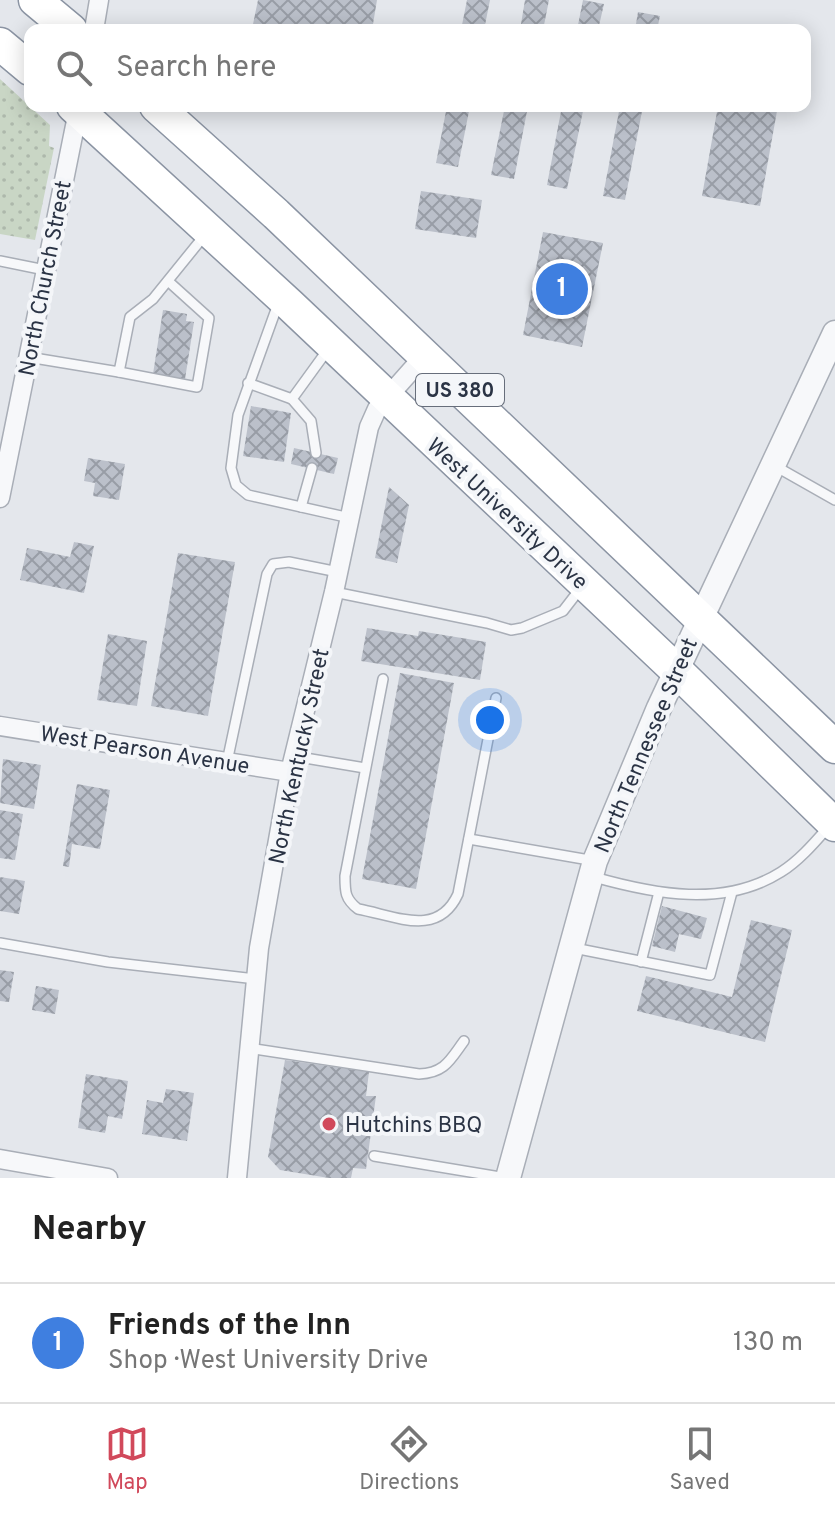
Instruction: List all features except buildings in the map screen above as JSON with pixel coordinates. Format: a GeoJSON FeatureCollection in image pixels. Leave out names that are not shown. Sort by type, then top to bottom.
{"type":"FeatureCollection","features":[{"type":"Feature","properties":{"kind":"highway"},"geometry":{"type":"LineString","coordinates":[[35,0],[64,24]]}},
{"type":"Feature","properties":{"kind":"highway"},"geometry":{"type":"LineString","coordinates":[[0,44],[24,64]]}},
{"type":"Feature","properties":{"kind":"highway","name":"West University Drive"},"geometry":{"type":"LineString","coordinates":[[82,112],[676,670],[834,824]]}},
{"type":"Feature","properties":{"kind":"highway","name":"US 380"},"geometry":{"type":"LineString","coordinates":[[163,112],[276,214],[835,747]]}},
{"type":"Feature","properties":{"kind":"street"},"geometry":{"type":"LineString","coordinates":[[95,24],[99,0]]}},
{"type":"Feature","properties":{"kind":"street","name":"North Church Street"},"geometry":{"type":"LineString","coordinates":[[0,498],[76,112]]}},
{"type":"Feature","properties":{"kind":"street","name":"North Tennessee Street"},"geometry":{"type":"LineString","coordinates":[[507,1178],[593,868],[676,670],[835,333]]}},
{"type":"Feature","properties":{"kind":"street","name":"North Kentucky Street"},"geometry":{"type":"LineString","coordinates":[[237,1178],[256,979],[292,764],[334,592],[369,427],[377,409],[424,356]]}},
{"type":"Feature","properties":{"kind":"street","name":"West Pearson Avenue"},"geometry":{"type":"LineString","coordinates":[[0,726],[227,762],[292,764]]}},
{"type":"Feature","properties":{"kind":"street"},"geometry":{"type":"LineString","coordinates":[[0,1159],[108,1178]]}},
{"type":"Feature","properties":{"kind":"lane"},"geometry":{"type":"LineString","coordinates":[[119,372],[130,317],[153,299],[209,230]]}},
{"type":"Feature","properties":{"kind":"lane"},"geometry":{"type":"LineString","coordinates":[[0,261],[45,270]]}},
{"type":"Feature","properties":{"kind":"lane"},"geometry":{"type":"LineString","coordinates":[[28,357],[197,387],[209,318],[168,281]]}},
{"type":"Feature","properties":{"kind":"lane"},"geometry":{"type":"LineString","coordinates":[[281,297],[238,415],[231,468],[236,485],[248,495],[350,518]]}},
{"type":"Feature","properties":{"kind":"lane"},"geometry":{"type":"LineString","coordinates":[[292,399],[331,345]]}},
{"type":"Feature","properties":{"kind":"lane"},"geometry":{"type":"LineString","coordinates":[[248,383],[292,399],[311,421],[316,453]]}},
{"type":"Feature","properties":{"kind":"lane"},"geometry":{"type":"LineString","coordinates":[[772,464],[835,500]]}},
{"type":"Feature","properties":{"kind":"lane"},"geometry":{"type":"LineString","coordinates":[[301,507],[312,468]]}},
{"type":"Feature","properties":{"kind":"lane"},"geometry":{"type":"LineString","coordinates":[[227,762],[267,574],[273,564],[289,562],[338,572]]}},
{"type":"Feature","properties":{"kind":"lane"},"geometry":{"type":"LineString","coordinates":[[334,592],[511,630],[563,611],[584,585]]}},
{"type":"Feature","properties":{"kind":"lane"},"geometry":{"type":"LineString","coordinates":[[383,679],[345,876],[345,893],[349,902],[358,909],[426,922],[441,918],[452,908],[458,894],[496,698]]}},
{"type":"Feature","properties":{"kind":"lane"},"geometry":{"type":"LineString","coordinates":[[292,764],[365,768]]}},
{"type":"Feature","properties":{"kind":"lane"},"geometry":{"type":"LineString","coordinates":[[469,839],[593,868],[642,890],[732,892],[780,873],[834,824]]}},
{"type":"Feature","properties":{"kind":"lane"},"geometry":{"type":"LineString","coordinates":[[641,962],[659,892]]}},
{"type":"Feature","properties":{"kind":"lane"},"geometry":{"type":"LineString","coordinates":[[571,948],[710,975],[732,892]]}},
{"type":"Feature","properties":{"kind":"lane"},"geometry":{"type":"LineString","coordinates":[[0,943],[108,962],[256,979]]}},
{"type":"Feature","properties":{"kind":"lane"},"geometry":{"type":"LineString","coordinates":[[248,1048],[419,1074],[441,1070],[464,1041]]}},
{"type":"Feature","properties":{"kind":"lane"},"geometry":{"type":"LineString","coordinates":[[374,1156],[507,1178]]}},
{"type":"Feature","properties":{"kind":"green space"},"geometry":{"type":"Polygon","coordinates":[[[0,79],[24,101],[24,112],[36,112],[50,125],[49,146],[54,148],[35,240],[0,234],[0,79]]]}},
{"type":"Feature","properties":{"kind":"place","name":"Friends of the Inn"},"geometry":{"type":"Point","coordinates":[562,289]}},
{"type":"Feature","properties":{"kind":"place","name":"Hutchins BBQ"},"geometry":{"type":"Point","coordinates":[329,1124]}}]}
